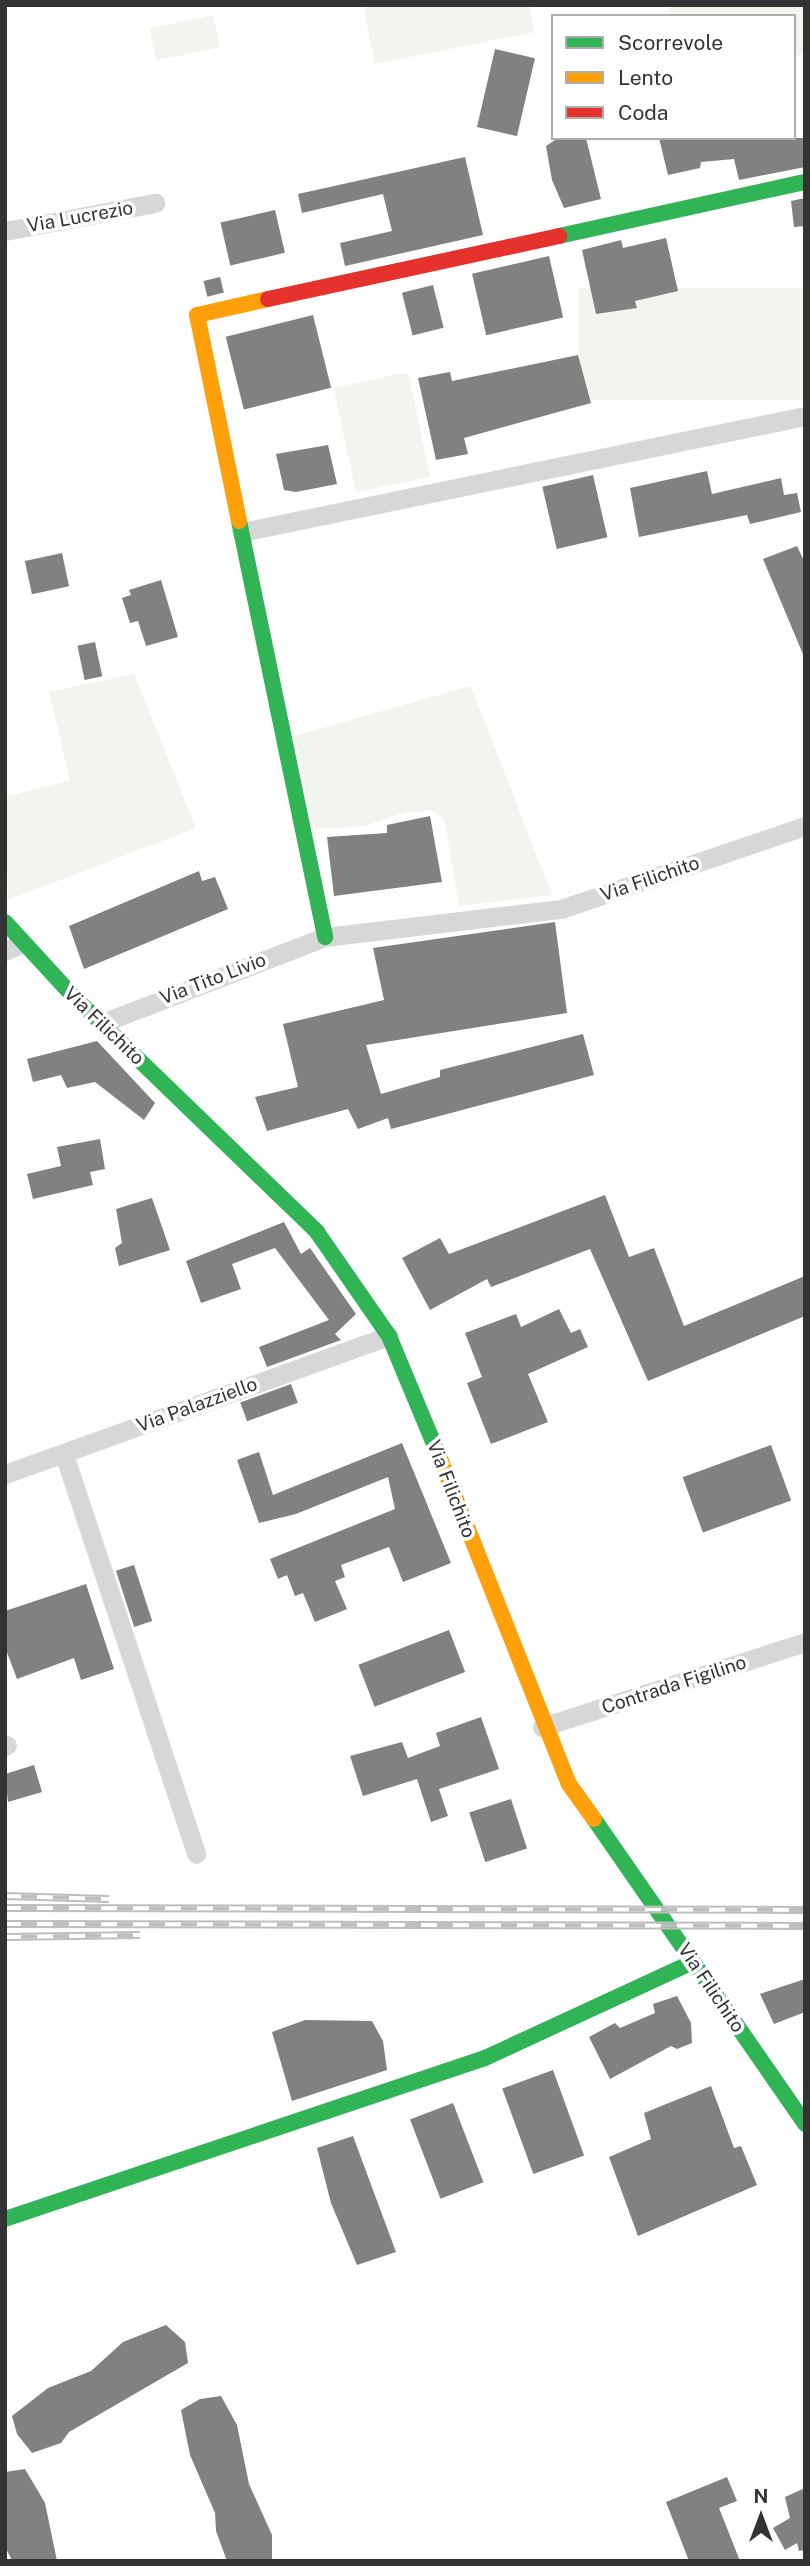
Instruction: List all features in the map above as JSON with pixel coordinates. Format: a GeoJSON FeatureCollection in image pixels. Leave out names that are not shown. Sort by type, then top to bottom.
{"type":"FeatureCollection","features":[{"type":"Feature","properties":{"kind":"street"},"geometry":{"type":"LineString","coordinates":[[325,937],[197,315],[805,182]]}},
{"type":"Feature","properties":{"kind":"street","name":"Via Lucrezio"},"geometry":{"type":"LineString","coordinates":[[5,231],[155,203]]}},
{"type":"Feature","properties":{"kind":"street"},"geometry":{"type":"LineString","coordinates":[[242,532],[805,416]]}},
{"type":"Feature","properties":{"kind":"street","name":"Via Filichito"},"geometry":{"type":"LineString","coordinates":[[325,937],[561,909],[805,826]]}},
{"type":"Feature","properties":{"kind":"street","name":"Via Filichito"},"geometry":{"type":"LineString","coordinates":[[5,922],[13,948],[102,1023],[317,1232],[389,1336],[542,1727],[596,1828],[642,1886],[805,2124]]}},
{"type":"Feature","properties":{"kind":"street","name":"Via Tito Livio"},"geometry":{"type":"LineString","coordinates":[[102,1023],[325,937]]}},
{"type":"Feature","properties":{"kind":"street","name":"Via Palazziello"},"geometry":{"type":"LineString","coordinates":[[5,1474],[389,1336]]}},
{"type":"Feature","properties":{"kind":"street"},"geometry":{"type":"LineString","coordinates":[[64,1454],[196,1854]]}},
{"type":"Feature","properties":{"kind":"street","name":"Contrada Figilino"},"geometry":{"type":"LineString","coordinates":[[542,1727],[805,1642]]}},
{"type":"Feature","properties":{"kind":"street"},"geometry":{"type":"LineString","coordinates":[[5,2219],[485,2058],[693,1962]]}},
{"type":"Feature","properties":{"kind":"shaded area"},"geometry":{"type":"Polygon","coordinates":[[[363,5],[529,5],[534,32],[375,64],[363,5]]]}},
{"type":"Feature","properties":{"kind":"shaded area"},"geometry":{"type":"Polygon","coordinates":[[[669,5],[805,5],[805,54],[796,56],[796,14],[670,14],[669,5]]]}},
{"type":"Feature","properties":{"kind":"shaded area"},"geometry":{"type":"Polygon","coordinates":[[[213,15],[220,47],[156,61],[149,29],[213,15]]]}},
{"type":"Feature","properties":{"kind":"shaded area"},"geometry":{"type":"Polygon","coordinates":[[[579,288],[805,288],[805,400],[579,400],[579,288]]]}},
{"type":"Feature","properties":{"kind":"shaded area"},"geometry":{"type":"Polygon","coordinates":[[[408,372],[430,477],[356,492],[334,388],[408,372]]]}},
{"type":"Feature","properties":{"kind":"shaded area"},"geometry":{"type":"Polygon","coordinates":[[[134,674],[196,828],[8,900],[5,797],[70,780],[49,692],[134,674]]]}},
{"type":"Feature","properties":{"kind":"shaded area"},"geometry":{"type":"Polygon","coordinates":[[[471,686],[552,895],[459,906],[445,821],[435,811],[406,812],[364,826],[314,829],[294,736],[471,686]]]}},
{"type":"Feature","properties":{"kind":"building"},"geometry":{"type":"Polygon","coordinates":[[[495,49],[535,58],[517,136],[477,127],[495,49]]]}},
{"type":"Feature","properties":{"kind":"building"},"geometry":{"type":"Polygon","coordinates":[[[805,138],[805,167],[739,180],[734,159],[701,162],[700,168],[668,175],[659,140],[805,138]]]}},
{"type":"Feature","properties":{"kind":"building"},"geometry":{"type":"Polygon","coordinates":[[[555,140],[586,140],[601,199],[564,208],[552,180],[546,146],[555,140]]]}},
{"type":"Feature","properties":{"kind":"building"},"geometry":{"type":"Polygon","coordinates":[[[465,157],[483,235],[345,266],[340,243],[392,231],[383,194],[302,213],[298,194],[465,157]]]}},
{"type":"Feature","properties":{"kind":"building"},"geometry":{"type":"Polygon","coordinates":[[[805,198],[805,226],[794,227],[791,201],[805,198]]]}},
{"type":"Feature","properties":{"kind":"building"},"geometry":{"type":"Polygon","coordinates":[[[275,210],[285,253],[230,265],[220,223],[275,210]]]}},
{"type":"Feature","properties":{"kind":"building"},"geometry":{"type":"Polygon","coordinates":[[[666,238],[678,291],[635,301],[637,308],[596,314],[582,250],[621,240],[623,248],[666,238]]]}},
{"type":"Feature","properties":{"kind":"building"},"geometry":{"type":"Polygon","coordinates":[[[549,256],[563,317],[486,335],[472,274],[549,256]]]}},
{"type":"Feature","properties":{"kind":"building"},"geometry":{"type":"Polygon","coordinates":[[[220,277],[224,293],[207,297],[204,281],[220,277]]]}},
{"type":"Feature","properties":{"kind":"building"},"geometry":{"type":"Polygon","coordinates":[[[433,285],[444,328],[413,335],[402,293],[433,285]]]}},
{"type":"Feature","properties":{"kind":"building"},"geometry":{"type":"Polygon","coordinates":[[[313,315],[331,388],[244,410],[226,337],[313,315]]]}},
{"type":"Feature","properties":{"kind":"building"},"geometry":{"type":"Polygon","coordinates":[[[578,355],[591,403],[464,438],[468,454],[436,460],[418,378],[450,372],[452,381],[578,355]]]}},
{"type":"Feature","properties":{"kind":"building"},"geometry":{"type":"Polygon","coordinates":[[[328,445],[337,484],[296,492],[284,490],[276,454],[328,445]]]}},
{"type":"Feature","properties":{"kind":"building"},"geometry":{"type":"Polygon","coordinates":[[[707,471],[712,494],[781,478],[784,495],[797,493],[801,512],[750,524],[747,515],[639,537],[630,488],[707,471]]]}},
{"type":"Feature","properties":{"kind":"building"},"geometry":{"type":"Polygon","coordinates":[[[593,475],[607,537],[557,549],[542,487],[593,475]]]}},
{"type":"Feature","properties":{"kind":"building"},"geometry":{"type":"Polygon","coordinates":[[[797,546],[805,563],[805,659],[763,559],[797,546]]]}},
{"type":"Feature","properties":{"kind":"building"},"geometry":{"type":"Polygon","coordinates":[[[62,553],[69,586],[32,594],[25,561],[62,553]]]}},
{"type":"Feature","properties":{"kind":"building"},"geometry":{"type":"Polygon","coordinates":[[[161,580],[178,637],[146,646],[138,621],[130,623],[122,598],[131,595],[129,590],[161,580]]]}},
{"type":"Feature","properties":{"kind":"building"},"geometry":{"type":"Polygon","coordinates":[[[95,642],[102,676],[85,680],[77,646],[95,642]]]}},
{"type":"Feature","properties":{"kind":"building"},"geometry":{"type":"Polygon","coordinates":[[[430,816],[442,882],[334,896],[327,837],[387,833],[387,825],[430,816]]]}},
{"type":"Feature","properties":{"kind":"building"},"geometry":{"type":"Polygon","coordinates":[[[199,871],[202,881],[215,877],[228,909],[84,969],[69,926],[199,871]]]}},
{"type":"Feature","properties":{"kind":"building"},"geometry":{"type":"Polygon","coordinates":[[[555,922],[567,1013],[366,1045],[381,1094],[440,1077],[440,1070],[583,1034],[594,1075],[391,1129],[388,1118],[358,1129],[348,1109],[267,1131],[255,1097],[298,1087],[283,1024],[384,1000],[373,948],[555,922]]]}},
{"type":"Feature","properties":{"kind":"building"},"geometry":{"type":"Polygon","coordinates":[[[97,1041],[155,1103],[144,1120],[95,1082],[67,1088],[61,1075],[33,1082],[27,1059],[97,1041]]]}},
{"type":"Feature","properties":{"kind":"building"},"geometry":{"type":"Polygon","coordinates":[[[100,1139],[105,1169],[90,1172],[93,1185],[33,1199],[27,1174],[61,1166],[57,1147],[100,1139]]]}},
{"type":"Feature","properties":{"kind":"building"},"geometry":{"type":"Polygon","coordinates":[[[605,1195],[629,1257],[654,1248],[684,1326],[805,1276],[805,1316],[648,1381],[590,1249],[491,1287],[487,1279],[430,1310],[402,1258],[440,1238],[449,1254],[605,1195]]]}},
{"type":"Feature","properties":{"kind":"building"},"geometry":{"type":"Polygon","coordinates":[[[152,1198],[170,1250],[119,1266],[115,1248],[122,1243],[116,1209],[152,1198]]]}},
{"type":"Feature","properties":{"kind":"building"},"geometry":{"type":"Polygon","coordinates":[[[284,1222],[301,1254],[310,1248],[356,1314],[335,1334],[341,1340],[267,1367],[259,1347],[329,1320],[275,1248],[232,1264],[241,1289],[201,1303],[186,1261],[284,1222]]]}},
{"type":"Feature","properties":{"kind":"building"},"geometry":{"type":"Polygon","coordinates":[[[559,1309],[571,1333],[580,1329],[588,1347],[528,1374],[548,1422],[491,1444],[467,1383],[482,1377],[465,1333],[516,1314],[521,1327],[559,1309]]]}},
{"type":"Feature","properties":{"kind":"building"},"geometry":{"type":"Polygon","coordinates":[[[291,1384],[298,1403],[247,1421],[240,1402],[291,1384]]]}},
{"type":"Feature","properties":{"kind":"building"},"geometry":{"type":"Polygon","coordinates":[[[402,1443],[451,1563],[403,1582],[389,1547],[341,1565],[345,1577],[335,1581],[347,1609],[315,1622],[303,1593],[295,1596],[287,1575],[278,1579],[270,1559],[395,1509],[388,1477],[296,1514],[259,1523],[237,1460],[259,1452],[273,1495],[402,1443]]]}},
{"type":"Feature","properties":{"kind":"building"},"geometry":{"type":"Polygon","coordinates":[[[771,1445],[791,1500],[703,1533],[683,1477],[771,1445]]]}},
{"type":"Feature","properties":{"kind":"building"},"geometry":{"type":"Polygon","coordinates":[[[134,1565],[152,1621],[134,1627],[116,1571],[134,1565]]]}},
{"type":"Feature","properties":{"kind":"building"},"geometry":{"type":"Polygon","coordinates":[[[86,1584],[114,1669],[81,1680],[74,1658],[17,1679],[5,1647],[5,1611],[86,1584]]]}},
{"type":"Feature","properties":{"kind":"building"},"geometry":{"type":"Polygon","coordinates":[[[449,1630],[465,1672],[375,1707],[358,1665],[449,1630]]]}},
{"type":"Feature","properties":{"kind":"building"},"geometry":{"type":"Polygon","coordinates":[[[481,1717],[499,1769],[439,1789],[448,1816],[431,1822],[417,1779],[363,1796],[350,1756],[402,1742],[408,1758],[440,1746],[436,1733],[481,1717]]]}},
{"type":"Feature","properties":{"kind":"building"},"geometry":{"type":"Polygon","coordinates":[[[34,1765],[42,1792],[8,1802],[5,1774],[34,1765]]]}},
{"type":"Feature","properties":{"kind":"building"},"geometry":{"type":"Polygon","coordinates":[[[511,1799],[527,1848],[485,1862],[469,1813],[511,1799]]]}},
{"type":"Feature","properties":{"kind":"building"},"geometry":{"type":"Polygon","coordinates":[[[805,1979],[805,2012],[774,2024],[760,1994],[805,1979]]]}},
{"type":"Feature","properties":{"kind":"building"},"geometry":{"type":"Polygon","coordinates":[[[677,1996],[691,2023],[692,2043],[677,2049],[671,2046],[610,2079],[589,2037],[615,2023],[620,2028],[655,2013],[653,2004],[677,1996]]]}},
{"type":"Feature","properties":{"kind":"building"},"geometry":{"type":"Polygon","coordinates":[[[305,2020],[372,2021],[383,2041],[387,2070],[292,2101],[272,2032],[305,2020]]]}},
{"type":"Feature","properties":{"kind":"building"},"geometry":{"type":"Polygon","coordinates":[[[553,2070],[584,2156],[533,2174],[502,2088],[553,2070]]]}},
{"type":"Feature","properties":{"kind":"building"},"geometry":{"type":"Polygon","coordinates":[[[711,2086],[734,2148],[741,2146],[757,2185],[638,2236],[609,2157],[651,2139],[644,2113],[711,2086]]]}},
{"type":"Feature","properties":{"kind":"building"},"geometry":{"type":"Polygon","coordinates":[[[453,2103],[483,2182],[441,2199],[410,2119],[453,2103]]]}},
{"type":"Feature","properties":{"kind":"building"},"geometry":{"type":"Polygon","coordinates":[[[353,2136],[396,2252],[357,2265],[331,2203],[317,2148],[353,2136]]]}},
{"type":"Feature","properties":{"kind":"building"},"geometry":{"type":"Polygon","coordinates":[[[166,2325],[185,2342],[188,2363],[69,2432],[61,2443],[32,2453],[17,2434],[12,2416],[48,2388],[91,2371],[123,2342],[166,2325]]]}},
{"type":"Feature","properties":{"kind":"building"},"geometry":{"type":"Polygon","coordinates":[[[221,2396],[237,2425],[249,2484],[272,2535],[272,2561],[227,2561],[216,2531],[215,2513],[190,2455],[181,2410],[200,2399],[221,2396]]]}},
{"type":"Feature","properties":{"kind":"building"},"geometry":{"type":"Polygon","coordinates":[[[25,2469],[45,2503],[57,2561],[12,2561],[5,2546],[5,2472],[25,2469]]]}},
{"type":"Feature","properties":{"kind":"building"},"geometry":{"type":"Polygon","coordinates":[[[727,2477],[737,2501],[719,2508],[740,2561],[689,2561],[666,2502],[727,2477]]]}},
{"type":"Feature","properties":{"kind":"building"},"geometry":{"type":"Polygon","coordinates":[[[805,2488],[805,2550],[799,2551],[797,2543],[785,2550],[773,2528],[790,2518],[785,2497],[805,2488]]]}},
{"type":"Feature","properties":{"kind":"railway"},"geometry":{"type":"LineString","coordinates":[[5,1896],[109,1899]]}},
{"type":"Feature","properties":{"kind":"railway"},"geometry":{"type":"LineString","coordinates":[[5,1908],[805,1910]]}},
{"type":"Feature","properties":{"kind":"railway"},"geometry":{"type":"LineString","coordinates":[[5,1924],[805,1926]]}},
{"type":"Feature","properties":{"kind":"railway"},"geometry":{"type":"LineString","coordinates":[[5,1937],[140,1935]]}},
{"type":"Feature","properties":{"kind":"traffic: fast"},"geometry":{"type":"LineString","coordinates":[[559,236],[805,182]]}},
{"type":"Feature","properties":{"kind":"traffic: fast"},"geometry":{"type":"LineString","coordinates":[[239,521],[325,937]]}},
{"type":"Feature","properties":{"kind":"traffic: fast"},"geometry":{"type":"LineString","coordinates":[[5,922],[74,997],[317,1232],[389,1336],[439,1456]]}},
{"type":"Feature","properties":{"kind":"traffic: fast"},"geometry":{"type":"LineString","coordinates":[[594,1819],[805,2124]]}},
{"type":"Feature","properties":{"kind":"traffic: fast"},"geometry":{"type":"LineString","coordinates":[[5,2219],[485,2058],[693,1962]]}},
{"type":"Feature","properties":{"kind":"traffic: slow"},"geometry":{"type":"LineString","coordinates":[[239,521],[197,315],[268,299]]}},
{"type":"Feature","properties":{"kind":"traffic: slow"},"geometry":{"type":"LineString","coordinates":[[439,1456],[569,1784],[594,1819]]}},
{"type":"Feature","properties":{"kind":"traffic: jam"},"geometry":{"type":"LineString","coordinates":[[268,299],[559,236]]}}]}
